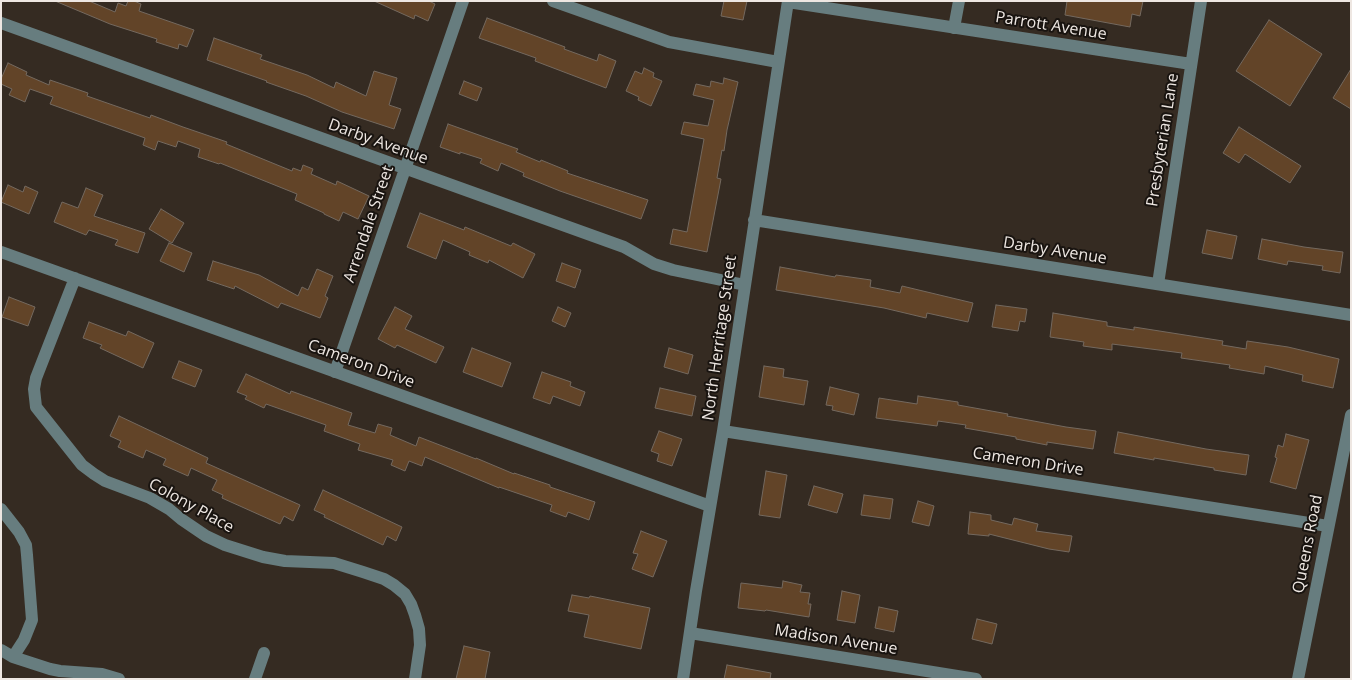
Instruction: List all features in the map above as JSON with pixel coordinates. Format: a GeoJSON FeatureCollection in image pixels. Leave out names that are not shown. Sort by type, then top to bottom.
{"type":"FeatureCollection","features":[{"type":"Feature","properties":{"kind":"street","name":"Arrendale Street"},"geometry":{"type":"LineString","coordinates":[[335,372],[463,1]]}},
{"type":"Feature","properties":{"kind":"street"},"geometry":{"type":"LineString","coordinates":[[553,1],[669,42],[778,62]]}},
{"type":"Feature","properties":{"kind":"street"},"geometry":{"type":"LineString","coordinates":[[954,28],[959,1]]}},
{"type":"Feature","properties":{"kind":"street","name":"Presbyterian Lane"},"geometry":{"type":"LineString","coordinates":[[1158,284],[1201,1]]}},
{"type":"Feature","properties":{"kind":"street","name":"North Herritage Street"},"geometry":{"type":"LineString","coordinates":[[683,679],[723,431],[788,2]]}},
{"type":"Feature","properties":{"kind":"street","name":"Parrott Avenue"},"geometry":{"type":"LineString","coordinates":[[788,2],[1191,64]]}},
{"type":"Feature","properties":{"kind":"street","name":"Darby Avenue"},"geometry":{"type":"LineString","coordinates":[[1,23],[624,247],[654,264],[673,270],[745,285]]}},
{"type":"Feature","properties":{"kind":"street","name":"Darby Avenue"},"geometry":{"type":"LineString","coordinates":[[754,220],[1351,315]]}},
{"type":"Feature","properties":{"kind":"street","name":"Cameron Drive"},"geometry":{"type":"LineString","coordinates":[[1,252],[710,506]]}},
{"type":"Feature","properties":{"kind":"street","name":"Colony Place"},"geometry":{"type":"LineString","coordinates":[[75,278],[36,378],[34,389],[36,407],[82,465],[105,481],[150,498],[169,509],[206,536],[225,545],[285,561],[334,563],[384,579],[394,585],[406,594],[416,615],[420,645],[415,679]]}},
{"type":"Feature","properties":{"kind":"street","name":"Queens Road"},"geometry":{"type":"LineString","coordinates":[[1298,679],[1351,415]]}},
{"type":"Feature","properties":{"kind":"street","name":"Cameron Drive"},"geometry":{"type":"LineString","coordinates":[[723,431],[1328,526]]}},
{"type":"Feature","properties":{"kind":"street"},"geometry":{"type":"LineString","coordinates":[[1,509],[19,532],[26,545],[27,555],[32,620],[24,640],[13,658]]}},
{"type":"Feature","properties":{"kind":"street","name":"Madison Avenue"},"geometry":{"type":"LineString","coordinates":[[690,633],[976,679]]}},
{"type":"Feature","properties":{"kind":"street"},"geometry":{"type":"LineString","coordinates":[[1,650],[13,658],[60,671],[102,674],[119,679]]}},
{"type":"Feature","properties":{"kind":"street"},"geometry":{"type":"LineString","coordinates":[[255,679],[264,653]]}},
{"type":"Feature","properties":{"kind":"building"},"geometry":{"type":"Polygon","coordinates":[[[55,1],[89,1],[115,12],[118,3],[126,6],[128,1],[134,1],[141,4],[139,11],[194,30],[187,47],[179,44],[178,49],[156,42],[157,39],[110,24],[55,1]]]}},
{"type":"Feature","properties":{"kind":"building"},"geometry":{"type":"Polygon","coordinates":[[[374,1],[429,1],[435,4],[428,21],[415,15],[414,19],[374,1]]]}},
{"type":"Feature","properties":{"kind":"building"},"geometry":{"type":"Polygon","coordinates":[[[724,1],[747,1],[743,20],[721,16],[724,1]]]}},
{"type":"Feature","properties":{"kind":"building"},"geometry":{"type":"Polygon","coordinates":[[[1067,1],[1143,1],[1140,16],[1132,14],[1130,27],[1065,15],[1067,1]]]}},
{"type":"Feature","properties":{"kind":"building"},"geometry":{"type":"Polygon","coordinates":[[[487,18],[597,61],[599,54],[616,61],[606,88],[535,61],[536,58],[479,38],[487,18]]]}},
{"type":"Feature","properties":{"kind":"building"},"geometry":{"type":"Polygon","coordinates":[[[1269,20],[1322,54],[1290,106],[1236,71],[1269,20]]]}},
{"type":"Feature","properties":{"kind":"building"},"geometry":{"type":"Polygon","coordinates":[[[214,38],[262,55],[260,59],[307,75],[334,88],[336,82],[366,96],[374,71],[397,78],[389,105],[401,109],[394,129],[342,112],[306,96],[207,60],[214,38]]]}},
{"type":"Feature","properties":{"kind":"building"},"geometry":{"type":"Polygon","coordinates":[[[8,63],[27,72],[26,75],[49,85],[50,80],[88,93],[87,96],[150,118],[151,115],[227,142],[226,144],[292,171],[293,168],[301,171],[303,165],[313,169],[311,174],[336,185],[337,181],[369,196],[358,219],[343,212],[339,221],[295,200],[297,194],[220,163],[198,157],[200,149],[178,141],[176,147],[158,141],[155,150],[143,145],[145,138],[50,104],[53,97],[30,89],[25,102],[9,95],[12,89],[1,84],[1,79],[8,63]]]}},
{"type":"Feature","properties":{"kind":"building"},"geometry":{"type":"Polygon","coordinates":[[[644,68],[654,73],[653,77],[662,81],[651,106],[638,100],[639,97],[626,91],[635,71],[642,74],[644,68]]]}},
{"type":"Feature","properties":{"kind":"building"},"geometry":{"type":"Polygon","coordinates":[[[1351,69],[1351,109],[1333,98],[1351,69]]]}},
{"type":"Feature","properties":{"kind":"building"},"geometry":{"type":"Polygon","coordinates":[[[724,78],[738,82],[724,151],[722,150],[717,178],[721,179],[707,252],[670,244],[673,229],[687,232],[704,139],[681,134],[684,122],[708,126],[714,100],[693,95],[696,84],[710,87],[711,81],[723,84],[724,78]]]}},
{"type":"Feature","properties":{"kind":"building"},"geometry":{"type":"Polygon","coordinates":[[[464,81],[482,88],[477,101],[459,94],[464,81]]]}},
{"type":"Feature","properties":{"kind":"building"},"geometry":{"type":"Polygon","coordinates":[[[448,124],[518,149],[516,152],[568,171],[567,173],[648,200],[641,219],[560,191],[523,176],[524,173],[501,163],[498,171],[480,163],[482,159],[440,147],[448,124]]]}},
{"type":"Feature","properties":{"kind":"building"},"geometry":{"type":"Polygon","coordinates":[[[1239,127],[1301,166],[1290,183],[1245,154],[1239,163],[1223,153],[1239,127]]]}},
{"type":"Feature","properties":{"kind":"building"},"geometry":{"type":"Polygon","coordinates":[[[8,185],[23,192],[25,186],[38,192],[29,214],[1,202],[8,185]]]}},
{"type":"Feature","properties":{"kind":"building"},"geometry":{"type":"Polygon","coordinates":[[[86,188],[103,195],[94,216],[145,233],[138,253],[115,245],[118,240],[89,230],[86,235],[54,222],[62,202],[78,208],[86,188]]]}},
{"type":"Feature","properties":{"kind":"building"},"geometry":{"type":"Polygon","coordinates":[[[161,209],[184,223],[172,243],[149,229],[161,209]]]}},
{"type":"Feature","properties":{"kind":"building"},"geometry":{"type":"Polygon","coordinates":[[[420,213],[464,230],[465,227],[511,246],[513,243],[535,254],[523,278],[489,260],[488,263],[469,255],[470,252],[443,240],[436,259],[407,247],[420,213]]]}},
{"type":"Feature","properties":{"kind":"building"},"geometry":{"type":"Polygon","coordinates":[[[1207,230],[1237,236],[1232,259],[1202,253],[1207,230]]]}},
{"type":"Feature","properties":{"kind":"building"},"geometry":{"type":"Polygon","coordinates":[[[1262,239],[1343,252],[1340,273],[1322,270],[1323,266],[1288,261],[1287,265],[1258,259],[1262,239]]]}},
{"type":"Feature","properties":{"kind":"building"},"geometry":{"type":"Polygon","coordinates":[[[169,243],[192,253],[184,272],[160,261],[169,243]]]}},
{"type":"Feature","properties":{"kind":"building"},"geometry":{"type":"Polygon","coordinates":[[[213,261],[259,275],[298,296],[302,287],[308,290],[317,269],[333,276],[325,296],[328,298],[320,318],[281,303],[278,308],[235,286],[234,289],[207,280],[213,261]]]}},
{"type":"Feature","properties":{"kind":"building"},"geometry":{"type":"Polygon","coordinates":[[[562,263],[581,270],[575,288],[556,281],[562,263]]]}},
{"type":"Feature","properties":{"kind":"building"},"geometry":{"type":"Polygon","coordinates":[[[780,267],[835,277],[836,275],[871,280],[870,287],[900,293],[902,286],[973,303],[968,322],[927,313],[926,318],[884,308],[776,290],[780,267]]]}},
{"type":"Feature","properties":{"kind":"building"},"geometry":{"type":"Polygon","coordinates":[[[9,297],[35,307],[28,326],[2,317],[9,297]]]}},
{"type":"Feature","properties":{"kind":"building"},"geometry":{"type":"Polygon","coordinates":[[[996,305],[1027,309],[1025,322],[1020,321],[1018,331],[992,327],[996,305]]]}},
{"type":"Feature","properties":{"kind":"building"},"geometry":{"type":"Polygon","coordinates":[[[395,307],[412,316],[405,329],[444,347],[436,363],[397,345],[395,348],[378,339],[395,307]]]}},
{"type":"Feature","properties":{"kind":"building"},"geometry":{"type":"Polygon","coordinates":[[[558,307],[571,313],[565,327],[552,321],[558,307]]]}},
{"type":"Feature","properties":{"kind":"building"},"geometry":{"type":"Polygon","coordinates":[[[1053,313],[1107,322],[1107,326],[1134,330],[1134,327],[1223,341],[1222,345],[1246,349],[1247,341],[1288,347],[1339,359],[1333,388],[1302,381],[1303,375],[1265,366],[1264,374],[1229,368],[1230,365],[1181,358],[1182,353],[1112,344],[1112,350],[1083,346],[1084,342],[1050,337],[1053,313]]]}},
{"type":"Feature","properties":{"kind":"building"},"geometry":{"type":"Polygon","coordinates":[[[89,322],[126,336],[128,331],[154,343],[143,368],[100,348],[102,345],[83,338],[89,322]]]}},
{"type":"Feature","properties":{"kind":"building"},"geometry":{"type":"Polygon","coordinates":[[[472,348],[511,363],[502,387],[463,372],[472,348]]]}},
{"type":"Feature","properties":{"kind":"building"},"geometry":{"type":"Polygon","coordinates":[[[669,348],[693,355],[688,374],[664,367],[669,348]]]}},
{"type":"Feature","properties":{"kind":"building"},"geometry":{"type":"Polygon","coordinates":[[[179,361],[202,370],[195,387],[172,378],[179,361]]]}},
{"type":"Feature","properties":{"kind":"building"},"geometry":{"type":"Polygon","coordinates":[[[764,366],[784,369],[783,377],[808,381],[804,405],[759,397],[764,366]]]}},
{"type":"Feature","properties":{"kind":"building"},"geometry":{"type":"Polygon","coordinates":[[[542,372],[571,382],[570,386],[585,392],[580,406],[553,396],[550,404],[533,398],[542,372]]]}},
{"type":"Feature","properties":{"kind":"building"},"geometry":{"type":"Polygon","coordinates":[[[246,374],[290,394],[291,391],[352,413],[348,425],[375,433],[378,424],[392,428],[390,435],[416,446],[419,437],[514,474],[595,502],[589,520],[568,512],[566,517],[550,511],[552,505],[499,488],[425,457],[422,466],[409,461],[405,471],[391,465],[393,460],[358,450],[360,444],[324,431],[326,425],[266,404],[264,408],[245,399],[247,396],[237,392],[246,374]]]}},
{"type":"Feature","properties":{"kind":"building"},"geometry":{"type":"Polygon","coordinates":[[[830,387],[859,394],[854,415],[832,410],[833,406],[826,405],[830,387]]]}},
{"type":"Feature","properties":{"kind":"building"},"geometry":{"type":"Polygon","coordinates":[[[660,388],[696,396],[692,416],[655,408],[660,388]]]}},
{"type":"Feature","properties":{"kind":"building"},"geometry":{"type":"Polygon","coordinates":[[[918,396],[958,402],[958,405],[1008,414],[1007,416],[1096,431],[1093,449],[1047,442],[1047,445],[1016,439],[1016,437],[965,428],[966,425],[938,421],[937,426],[876,418],[879,398],[917,404],[918,396]]]}},
{"type":"Feature","properties":{"kind":"building"},"geometry":{"type":"Polygon","coordinates":[[[119,416],[208,458],[206,463],[300,505],[293,521],[284,516],[280,524],[222,498],[223,495],[212,490],[217,480],[191,468],[188,476],[163,465],[166,459],[146,450],[143,458],[118,447],[121,441],[110,436],[119,416]]]}},
{"type":"Feature","properties":{"kind":"building"},"geometry":{"type":"Polygon","coordinates":[[[659,431],[682,439],[672,466],[657,461],[659,454],[651,451],[659,431]]]}},
{"type":"Feature","properties":{"kind":"building"},"geometry":{"type":"Polygon","coordinates":[[[1118,432],[1206,449],[1249,455],[1246,475],[1154,458],[1154,460],[1114,453],[1118,432]]]}},
{"type":"Feature","properties":{"kind":"building"},"geometry":{"type":"Polygon","coordinates":[[[1286,434],[1309,440],[1296,489],[1270,482],[1277,458],[1275,457],[1278,445],[1283,447],[1286,434]]]}},
{"type":"Feature","properties":{"kind":"building"},"geometry":{"type":"Polygon","coordinates":[[[766,471],[787,475],[780,518],[759,515],[766,471]]]}},
{"type":"Feature","properties":{"kind":"building"},"geometry":{"type":"Polygon","coordinates":[[[814,486],[843,494],[837,513],[808,505],[814,486]]]}},
{"type":"Feature","properties":{"kind":"building"},"geometry":{"type":"Polygon","coordinates":[[[323,490],[402,527],[396,541],[387,536],[383,545],[324,517],[325,515],[314,510],[323,490]]]}},
{"type":"Feature","properties":{"kind":"building"},"geometry":{"type":"Polygon","coordinates":[[[864,495],[893,499],[890,519],[861,515],[864,495]]]}},
{"type":"Feature","properties":{"kind":"building"},"geometry":{"type":"Polygon","coordinates":[[[918,501],[934,506],[929,526],[912,522],[918,501]]]}},
{"type":"Feature","properties":{"kind":"building"},"geometry":{"type":"Polygon","coordinates":[[[970,512],[991,515],[991,520],[1012,525],[1014,518],[1038,524],[1036,531],[1072,536],[1069,552],[989,534],[989,536],[968,534],[970,512]]]}},
{"type":"Feature","properties":{"kind":"building"},"geometry":{"type":"Polygon","coordinates":[[[641,531],[667,541],[653,577],[632,569],[638,554],[633,553],[641,531]]]}},
{"type":"Feature","properties":{"kind":"building"},"geometry":{"type":"Polygon","coordinates":[[[783,581],[802,585],[800,592],[810,593],[808,604],[811,604],[809,617],[766,610],[738,608],[741,583],[782,588],[783,581]]]}},
{"type":"Feature","properties":{"kind":"building"},"geometry":{"type":"Polygon","coordinates":[[[842,591],[860,595],[855,623],[837,620],[842,591]]]}},
{"type":"Feature","properties":{"kind":"building"},"geometry":{"type":"Polygon","coordinates":[[[572,595],[589,598],[590,596],[650,608],[641,649],[584,637],[589,615],[568,611],[572,595]]]}},
{"type":"Feature","properties":{"kind":"building"},"geometry":{"type":"Polygon","coordinates":[[[879,607],[898,611],[894,632],[875,628],[879,607]]]}},
{"type":"Feature","properties":{"kind":"building"},"geometry":{"type":"Polygon","coordinates":[[[977,619],[997,624],[992,644],[972,639],[977,619]]]}},
{"type":"Feature","properties":{"kind":"building"},"geometry":{"type":"Polygon","coordinates":[[[464,646],[490,652],[485,679],[456,679],[464,646]]]}},
{"type":"Feature","properties":{"kind":"building"},"geometry":{"type":"Polygon","coordinates":[[[727,665],[771,673],[770,679],[724,679],[727,665]]]}}]}
